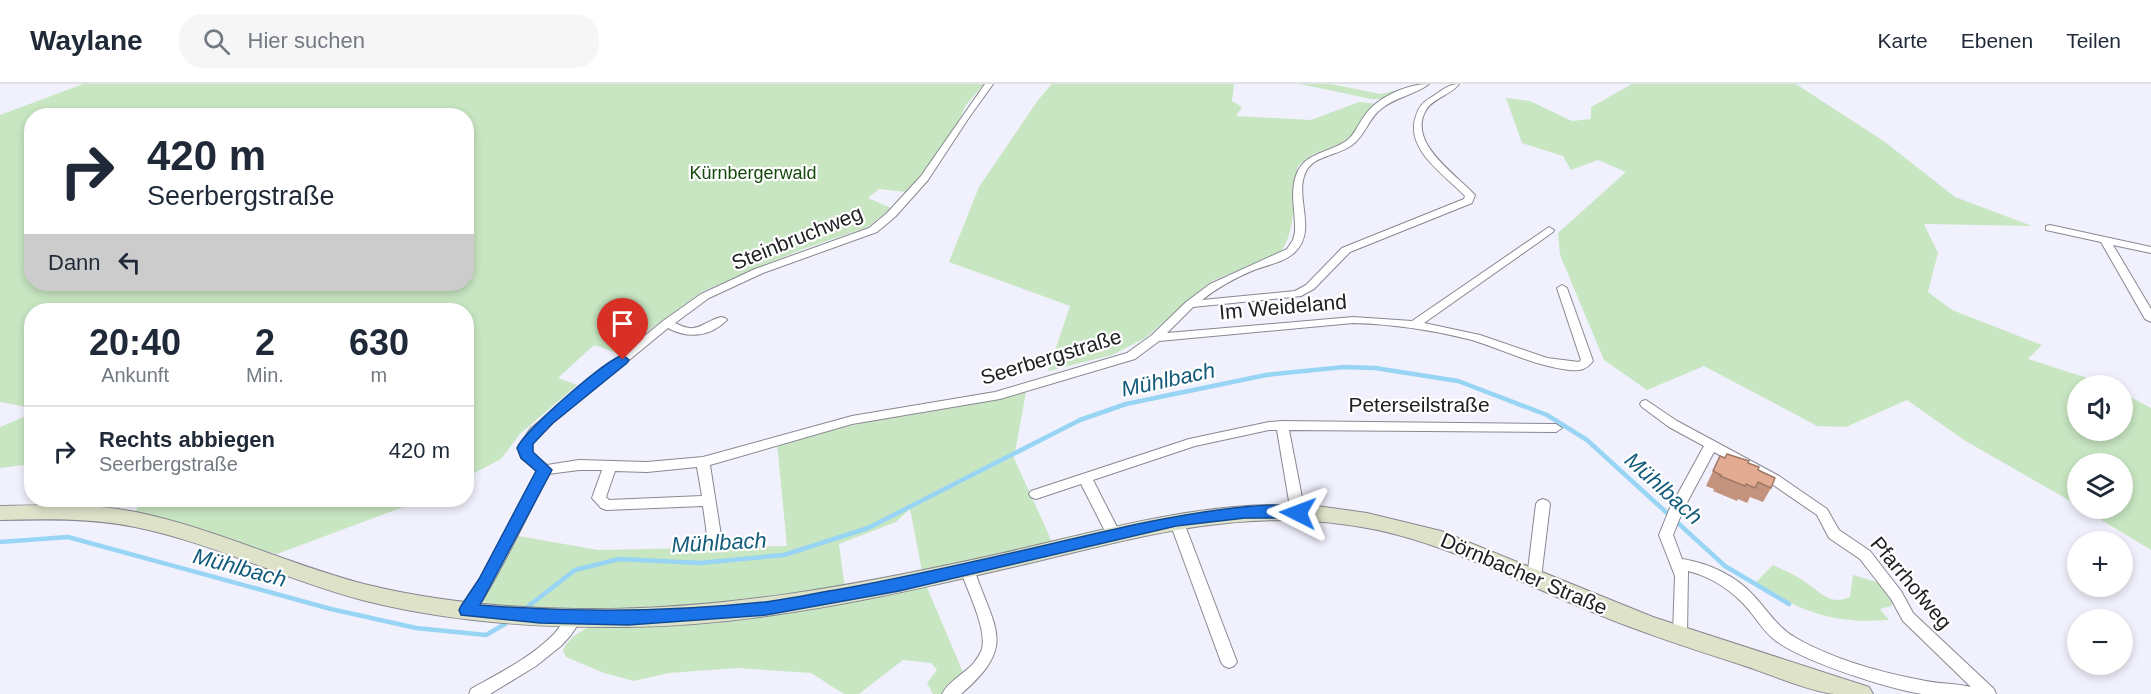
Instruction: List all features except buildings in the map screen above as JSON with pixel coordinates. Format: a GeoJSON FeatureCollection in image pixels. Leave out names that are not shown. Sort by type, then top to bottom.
{"type":"FeatureCollection","features":[{"type":"Feature","properties":{"kind":"street","name":"Steinbruchweg"},"geometry":{"type":"LineString","coordinates":[[544,470],[526,455],[524,448],[526,442],[548,420],[667,323],[705,296],[732,283],[873,230],[891,215],[925,178],[989,84]]}},
{"type":"Feature","properties":{"kind":"street","name":"Seerbergstraße"},"geometry":{"type":"LineString","coordinates":[[544,470],[563,466],[666,466],[703,462],[852,420],[955,405],[1115,363],[1143,349],[1190,304],[1225,280],[1282,256],[1294,248],[1300,230],[1299,179],[1305,165],[1311,159],[1349,143],[1361,132],[1372,112],[1386,102],[1425,84]]}},
{"type":"Feature","properties":{"kind":"street"},"geometry":{"type":"LineString","coordinates":[[1190,304],[1297,294],[1310,287],[1346,250],[1469,201],[1470,195],[1425,148],[1419,130],[1420,117],[1425,106],[1455,84]]}},
{"type":"Feature","properties":{"kind":"street"},"geometry":{"type":"LineString","coordinates":[[2050,228],[2151,250]]}},
{"type":"Feature","properties":{"kind":"street"},"geometry":{"type":"LineString","coordinates":[[1415,324],[1549,230]]}},
{"type":"Feature","properties":{"kind":"street"},"geometry":{"type":"LineString","coordinates":[[2105,240],[2151,319]]}},
{"type":"Feature","properties":{"kind":"street","name":"Im Weideland"},"geometry":{"type":"LineString","coordinates":[[1156,338],[1353,320],[1415,324],[1474,337],[1564,366],[1582,366],[1587,361],[1562,288]]}},
{"type":"Feature","properties":{"kind":"street"},"geometry":{"type":"LineString","coordinates":[[667,323],[690,333],[702,332],[721,320]]}},
{"type":"Feature","properties":{"kind":"street","name":"Pfarrhofweg"},"geometry":{"type":"LineString","coordinates":[[1646,404],[1673,424],[1774,479],[1822,512],[1834,534],[1865,555],[1896,595],[1908,617],[1988,694]]}},
{"type":"Feature","properties":{"kind":"street"},"geometry":{"type":"LineString","coordinates":[[1282,425],[1298,513]]}},
{"type":"Feature","properties":{"kind":"street","name":"Peterseilstraße"},"geometry":{"type":"LineString","coordinates":[[1036,494],[1193,442],[1244,430],[1282,425],[1556,428]]}},
{"type":"Feature","properties":{"kind":"street"},"geometry":{"type":"LineString","coordinates":[[1680,634],[1683,590],[1678,564],[1668,545],[1666,535],[1676,510],[1711,445]]}},
{"type":"Feature","properties":{"kind":"street"},"geometry":{"type":"LineString","coordinates":[[703,462],[715,542]]}},
{"type":"Feature","properties":{"kind":"street"},"geometry":{"type":"LineString","coordinates":[[610,466],[599,498],[606,505],[709,501]]}},
{"type":"Feature","properties":{"kind":"street"},"geometry":{"type":"LineString","coordinates":[[467,610],[485,583],[544,470]]}},
{"type":"Feature","properties":{"kind":"street"},"geometry":{"type":"LineString","coordinates":[[1085,478],[1114,535]]}},
{"type":"Feature","properties":{"kind":"street"},"geometry":{"type":"LineString","coordinates":[[1534,578],[1543,504]]}},
{"type":"Feature","properties":{"kind":"street","name":"Dörnbacher Straße"},"geometry":{"type":"LineString","coordinates":[[0,513],[65,513],[131,519],[167,527],[270,564],[356,590],[467,610],[575,618],[678,616],[766,608],[845,596],[1176,520],[1245,512],[1298,513],[1371,522],[1423,534],[1469,549],[1592,604],[1861,694]]}},
{"type":"Feature","properties":{"kind":"street"},"geometry":{"type":"LineString","coordinates":[[1176,520],[1229,663]]}},
{"type":"Feature","properties":{"kind":"street"},"geometry":{"type":"LineString","coordinates":[[1678,564],[1688,565],[1726,582],[1745,596],[1781,636],[1806,648],[1885,678],[1943,691],[1972,694]]}},
{"type":"Feature","properties":{"kind":"street"},"geometry":{"type":"LineString","coordinates":[[951,694],[983,666],[992,647],[967,569]]}},
{"type":"Feature","properties":{"kind":"street"},"geometry":{"type":"LineString","coordinates":[[477,694],[549,648],[560,639],[575,618]]}},
{"type":"Feature","properties":{"kind":"green space","name":"Kürnbergerwald"},"geometry":{"type":"Polygon","coordinates":[[[83,84],[984,84],[966,105],[950,140],[906,192],[879,189],[868,198],[891,208],[868,227],[803,249],[703,291],[617,353],[594,345],[558,378],[577,385],[520,434],[501,459],[474,473],[474,303],[24,303],[24,407],[0,402],[0,115],[83,84]]]}},
{"type":"Feature","properties":{"kind":"green space"},"geometry":{"type":"Polygon","coordinates":[[[1052,84],[1234,84],[1232,101],[1242,107],[1236,116],[1311,120],[1359,102],[1380,104],[1352,137],[1342,144],[1313,154],[1298,166],[1289,236],[1279,253],[1212,281],[1145,338],[1112,355],[1048,371],[1070,306],[949,262],[979,187],[1038,100],[1052,84]]]}},
{"type":"Feature","properties":{"kind":"green space"},"geometry":{"type":"Polygon","coordinates":[[[1300,84],[1330,84],[1381,94],[1417,85],[1385,99],[1371,99],[1300,84]]]}},
{"type":"Feature","properties":{"kind":"green space"},"geometry":{"type":"Polygon","coordinates":[[[1632,84],[1796,84],[1885,142],[1955,197],[2032,226],[1924,224],[1938,253],[1928,292],[1952,310],[2042,345],[2028,359],[2078,375],[2067,375],[2067,441],[2133,441],[2133,398],[2151,408],[2151,550],[2133,539],[2133,531],[2119,531],[2100,519],[2133,519],[2133,453],[2067,453],[2067,499],[1964,440],[1907,400],[1846,427],[1817,426],[1704,366],[1647,390],[1604,360],[1560,255],[1558,233],[1626,172],[1598,160],[1571,170],[1563,156],[1522,143],[1506,98],[1530,101],[1572,121],[1591,119],[1591,107],[1632,84]]]}},
{"type":"Feature","properties":{"kind":"green space"},"geometry":{"type":"Polygon","coordinates":[[[1026,392],[1014,458],[1053,544],[922,571],[910,509],[896,522],[839,544],[845,589],[709,605],[618,611],[572,611],[482,602],[513,535],[598,550],[787,546],[777,444],[885,418],[1026,392]]]}},
{"type":"Feature","properties":{"kind":"green space"},"geometry":{"type":"Polygon","coordinates":[[[24,417],[24,465],[0,468],[0,427],[24,417]]]}},
{"type":"Feature","properties":{"kind":"green space"},"geometry":{"type":"Polygon","coordinates":[[[138,507],[403,507],[277,554],[134,515],[138,507]]]}},
{"type":"Feature","properties":{"kind":"green space"},"geometry":{"type":"Polygon","coordinates":[[[1773,565],[1800,578],[1823,595],[1837,600],[1850,597],[1853,575],[1880,583],[1893,596],[1891,606],[1880,609],[1889,620],[1834,618],[1788,602],[1755,583],[1773,565]]]}},
{"type":"Feature","properties":{"kind":"green space"},"geometry":{"type":"Polygon","coordinates":[[[926,585],[965,677],[943,694],[933,694],[927,683],[937,670],[931,663],[903,660],[859,694],[844,694],[811,673],[738,668],[669,673],[634,681],[604,673],[566,657],[563,650],[577,634],[597,624],[926,585]]]}},
{"type":"Feature","properties":{"kind":"waterway","name":"Mühlbach"},"geometry":{"type":"LineString","coordinates":[[526,608],[575,570],[619,559],[700,563],[784,555],[868,528],[1080,420],[1126,404],[1266,375],[1344,367],[1375,368],[1458,381],[1547,415],[1587,440],[1725,566],[1789,604]]}},
{"type":"Feature","properties":{"kind":"waterway","name":"Mühlbach"},"geometry":{"type":"LineString","coordinates":[[0,542],[68,537],[331,609],[416,628],[486,635],[505,624]]}},
{"type":"Feature","properties":{"kind":"route"},"geometry":{"type":"LineString","coordinates":[[623,360],[548,420],[526,442],[524,448],[526,455],[544,470],[485,583],[467,610],[575,618],[718,614],[809,602],[899,585],[1176,520],[1245,512],[1298,513]]}}]}
